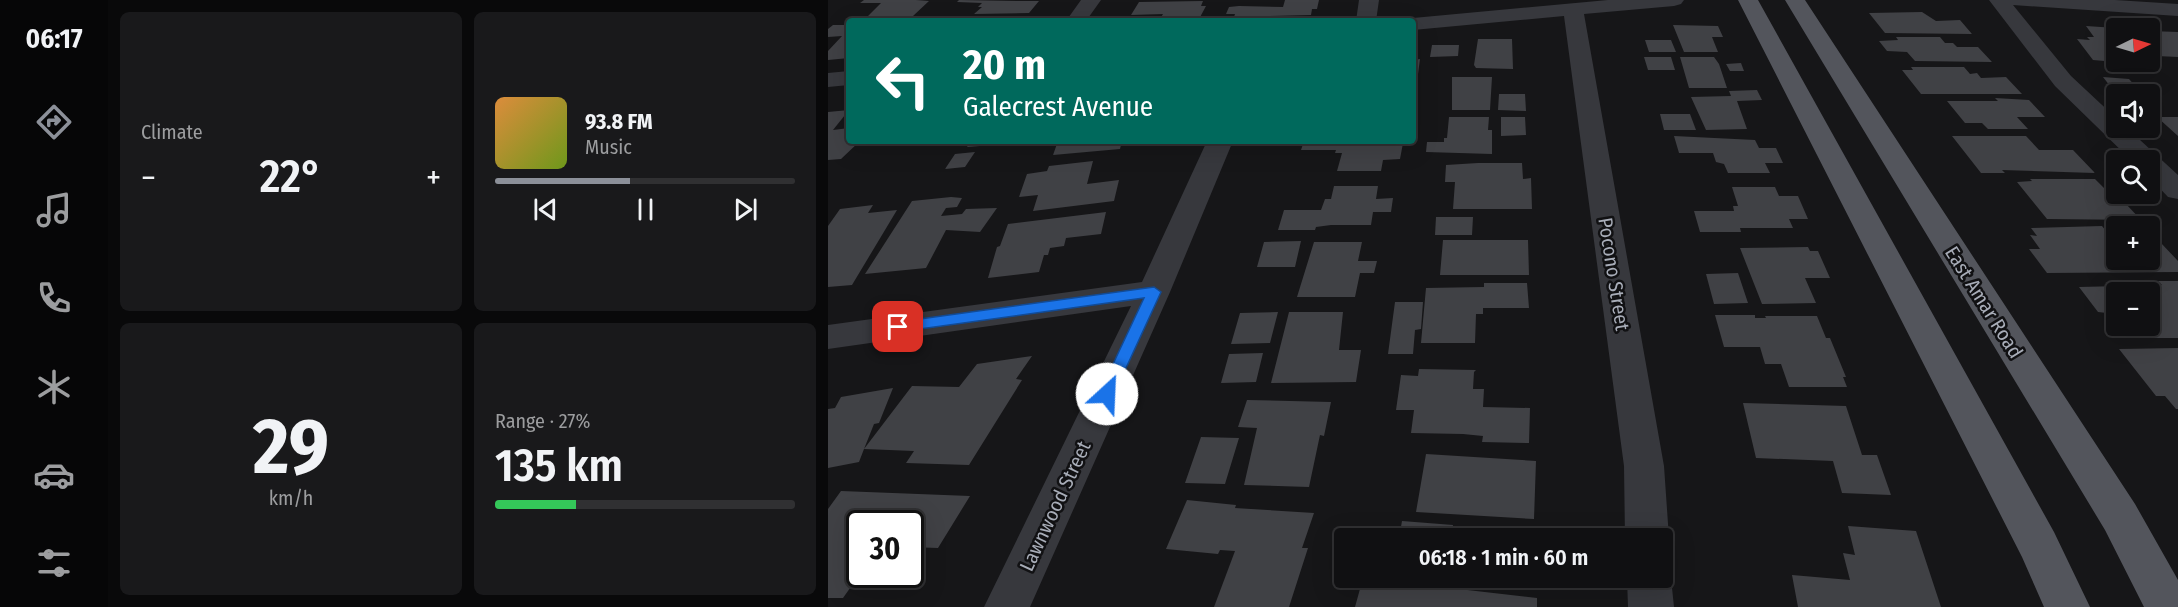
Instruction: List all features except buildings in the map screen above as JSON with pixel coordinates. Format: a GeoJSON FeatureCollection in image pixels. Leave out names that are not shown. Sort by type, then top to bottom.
{"type":"FeatureCollection","features":[{"type":"Feature","properties":{"kind":"main road"},"geometry":{"type":"LineString","coordinates":[[1748,0],[2039,546],[2067,607]]}},
{"type":"Feature","properties":{"kind":"main road","name":"East Amar Road"},"geometry":{"type":"LineString","coordinates":[[1795,0],[2120,517],[2168,607]]}},
{"type":"Feature","properties":{"kind":"street"},"geometry":{"type":"LineString","coordinates":[[1078,18],[1091,0]]}},
{"type":"Feature","properties":{"kind":"street"},"geometry":{"type":"LineString","coordinates":[[1366,18],[1368,0]]}},
{"type":"Feature","properties":{"kind":"street"},"geometry":{"type":"LineString","coordinates":[[1416,24],[1674,0]]}},
{"type":"Feature","properties":{"kind":"street"},"geometry":{"type":"LineString","coordinates":[[1999,0],[2063,81],[2135,150]]}},
{"type":"Feature","properties":{"kind":"street"},"geometry":{"type":"LineString","coordinates":[[2018,0],[2178,10]]}},
{"type":"Feature","properties":{"kind":"street","name":"Pocono Street"},"geometry":{"type":"LineString","coordinates":[[1573,10],[1644,466],[1647,528]]}},
{"type":"Feature","properties":{"kind":"street"},"geometry":{"type":"LineString","coordinates":[[828,80],[846,78]]}},
{"type":"Feature","properties":{"kind":"street","name":"Lawnwood Street"},"geometry":{"type":"LineString","coordinates":[[1007,607],[1154,292],[1219,144]]}},
{"type":"Feature","properties":{"kind":"street"},"geometry":{"type":"LineString","coordinates":[[2160,173],[2178,190]]}},
{"type":"Feature","properties":{"kind":"street"},"geometry":{"type":"LineString","coordinates":[[828,337],[1154,292]]}},
{"type":"Feature","properties":{"kind":"street"},"geometry":{"type":"LineString","coordinates":[[1650,588],[1651,607]]}},
{"type":"Feature","properties":{"kind":"route"},"geometry":{"type":"LineString","coordinates":[[898,327],[1154,292],[1107,394]]}}]}
